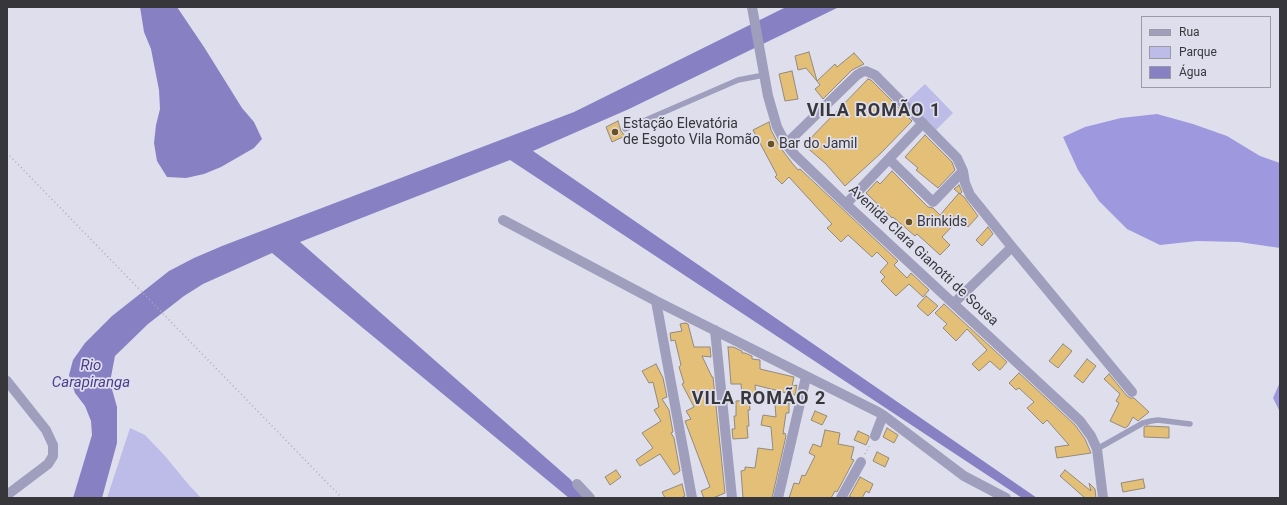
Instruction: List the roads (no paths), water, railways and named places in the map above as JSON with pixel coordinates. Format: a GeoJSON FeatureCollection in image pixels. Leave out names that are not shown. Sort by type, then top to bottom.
{"type":"FeatureCollection","features":[{"type":"Feature","properties":{"kind":"street","name":"Avenida Clara Gianotti de Sousa"},"geometry":{"type":"LineString","coordinates":[[753,12],[771,109],[777,127],[786,144],[795,155],[846,204],[1074,414],[1091,436],[1097,449],[1102,498]]}},
{"type":"Feature","properties":{"kind":"street"},"geometry":{"type":"LineString","coordinates":[[786,144],[857,75],[866,71],[871,72],[879,78],[957,158],[962,167],[965,183],[970,195],[1132,392]]}},
{"type":"Feature","properties":{"kind":"street"},"geometry":{"type":"LineString","coordinates":[[846,204],[923,123]]}},
{"type":"Feature","properties":{"kind":"street"},"geometry":{"type":"LineString","coordinates":[[890,159],[933,202],[962,167]]}},
{"type":"Feature","properties":{"kind":"street"},"geometry":{"type":"LineString","coordinates":[[503,220],[656,301],[883,415],[964,476],[1006,498]]}},
{"type":"Feature","properties":{"kind":"street"},"geometry":{"type":"LineString","coordinates":[[954,303],[1012,247]]}},
{"type":"Feature","properties":{"kind":"street"},"geometry":{"type":"LineString","coordinates":[[656,301],[692,498]]}},
{"type":"Feature","properties":{"kind":"street"},"geometry":{"type":"LineString","coordinates":[[715,330],[732,498]]}},
{"type":"Feature","properties":{"kind":"street"},"geometry":{"type":"LineString","coordinates":[[778,498],[806,377]]}},
{"type":"Feature","properties":{"kind":"street"},"geometry":{"type":"LineString","coordinates":[[7,381],[46,430],[53,445],[53,456],[48,464],[7,496]]}},
{"type":"Feature","properties":{"kind":"street"},"geometry":{"type":"LineString","coordinates":[[875,436],[883,415]]}},
{"type":"Feature","properties":{"kind":"street"},"geometry":{"type":"LineString","coordinates":[[842,498],[861,462]]}},
{"type":"Feature","properties":{"kind":"street"},"geometry":{"type":"LineString","coordinates":[[577,484],[590,498]]}},
{"type":"Feature","properties":{"kind":"lane"},"geometry":{"type":"LineString","coordinates":[[626,128],[734,81],[764,75]]}},
{"type":"Feature","properties":{"kind":"lane"},"geometry":{"type":"LineString","coordinates":[[1097,449],[1143,423],[1150,421],[1158,420],[1190,424]]}},
{"type":"Feature","properties":{"kind":"water"},"geometry":{"type":"Polygon","coordinates":[[[140,7],[177,7],[242,108],[254,122],[262,139],[254,148],[221,167],[204,174],[186,178],[167,177],[157,161],[154,143],[160,109],[159,90],[151,49],[144,32],[140,7]]]}},
{"type":"Feature","properties":{"kind":"water","name":"Rio Carapiranga"},"geometry":{"type":"Polygon","coordinates":[[[786,7],[839,7],[629,109],[533,151],[1037,498],[1022,498],[510,160],[300,242],[570,479],[586,498],[569,498],[272,253],[203,284],[184,296],[148,324],[115,356],[110,382],[117,407],[117,443],[102,498],[73,498],[92,435],[91,421],[85,406],[75,393],[69,375],[73,360],[85,343],[112,316],[169,271],[222,246],[574,112],[786,7]]]}},
{"type":"Feature","properties":{"kind":"place","name":"Estação Elevatória de Esgoto Vila Romão"},"geometry":{"type":"Point","coordinates":[615,132]}},
{"type":"Feature","properties":{"kind":"place","name":"Bar do Jamil"},"geometry":{"type":"Point","coordinates":[771,144]}},
{"type":"Feature","properties":{"kind":"place","name":"Brinkids"},"geometry":{"type":"Point","coordinates":[909,222]}},
{"type":"Feature","properties":{"kind":"district","name":"VILA ROMÃO 1"},"geometry":{"type":"Point","coordinates":[874,111]}},
{"type":"Feature","properties":{"kind":"district","name":"VILA ROMÃO 2"},"geometry":{"type":"Point","coordinates":[759,399]}}]}
